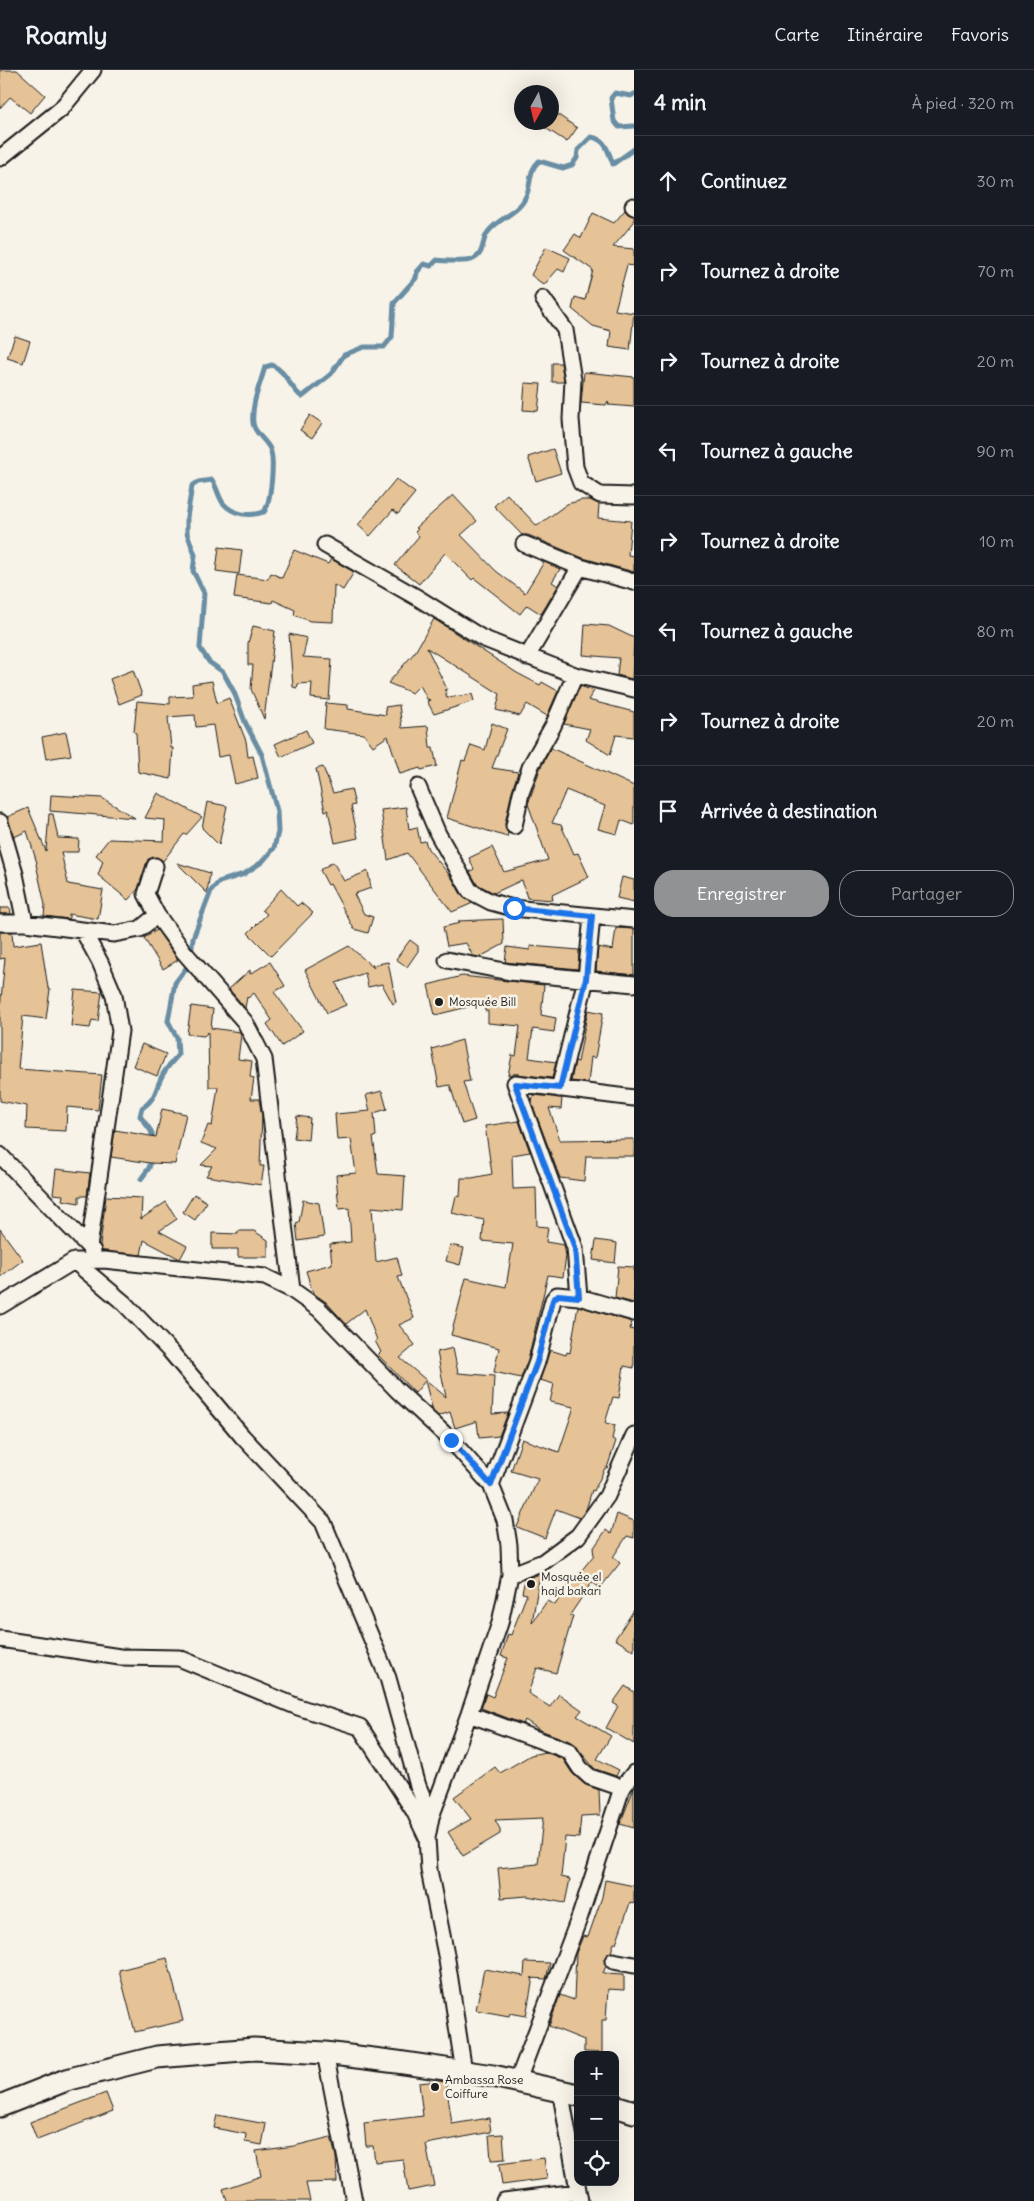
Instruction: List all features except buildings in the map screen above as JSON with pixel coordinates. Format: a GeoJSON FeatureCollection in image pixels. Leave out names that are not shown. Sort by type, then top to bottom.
{"type":"FeatureCollection","features":[{"type":"Feature","properties":{"kind":"street"},"geometry":{"type":"LineString","coordinates":[[0,158],[61,109],[93,70]]}},
{"type":"Feature","properties":{"kind":"street"},"geometry":{"type":"LineString","coordinates":[[543,299],[565,330],[573,380],[571,419],[576,467],[581,483],[600,495],[634,496]]}},
{"type":"Feature","properties":{"kind":"street"},"geometry":{"type":"LineString","coordinates":[[524,544],[580,567],[634,582]]}},
{"type":"Feature","properties":{"kind":"street"},"geometry":{"type":"LineString","coordinates":[[325,545],[418,598],[482,638],[575,675],[634,689]]}},
{"type":"Feature","properties":{"kind":"street"},"geometry":{"type":"LineString","coordinates":[[527,657],[580,567]]}},
{"type":"Feature","properties":{"kind":"street"},"geometry":{"type":"LineString","coordinates":[[514,826],[521,794],[531,765],[553,726],[575,675]]}},
{"type":"Feature","properties":{"kind":"street"},"geometry":{"type":"LineString","coordinates":[[418,787],[438,834],[470,891],[491,902],[514,908],[634,920]]}},
{"type":"Feature","properties":{"kind":"street"},"geometry":{"type":"LineString","coordinates":[[0,822],[15,874],[25,923]]}},
{"type":"Feature","properties":{"kind":"street"},"geometry":{"type":"LineString","coordinates":[[155,866],[146,894],[157,915],[184,952],[245,1022],[264,1059],[292,1290]]}},
{"type":"Feature","properties":{"kind":"street"},"geometry":{"type":"LineString","coordinates":[[0,923],[25,923],[114,934],[140,929],[157,915]]}},
{"type":"Feature","properties":{"kind":"street"},"geometry":{"type":"LineString","coordinates":[[560,1088],[586,979],[592,916]]}},
{"type":"Feature","properties":{"kind":"street"},"geometry":{"type":"LineString","coordinates":[[83,931],[100,962],[114,995],[120,1031],[89,1247]]}},
{"type":"Feature","properties":{"kind":"street"},"geometry":{"type":"LineString","coordinates":[[447,960],[510,972],[634,984]]}},
{"type":"Feature","properties":{"kind":"street"},"geometry":{"type":"LineString","coordinates":[[579,1297],[575,1248],[515,1084],[634,1098]]}},
{"type":"Feature","properties":{"kind":"street"},"geometry":{"type":"LineString","coordinates":[[0,1155],[89,1247],[104,1260]]}},
{"type":"Feature","properties":{"kind":"street"},"geometry":{"type":"LineString","coordinates":[[0,1306],[74,1261],[104,1260],[265,1277],[292,1290],[319,1309],[397,1390],[451,1440],[491,1485],[505,1520],[509,1545],[510,1575],[500,1623],[431,1817],[426,1838]]}},
{"type":"Feature","properties":{"kind":"street"},"geometry":{"type":"LineString","coordinates":[[74,1261],[124,1303],[171,1352],[242,1436],[323,1522],[388,1678],[418,1786],[431,1817]]}},
{"type":"Feature","properties":{"kind":"street"},"geometry":{"type":"LineString","coordinates":[[491,1485],[537,1362],[553,1300],[558,1295],[579,1297],[634,1313]]}},
{"type":"Feature","properties":{"kind":"street"},"geometry":{"type":"LineString","coordinates":[[510,1575],[543,1562],[578,1536],[608,1496],[634,1435]]}},
{"type":"Feature","properties":{"kind":"street"},"geometry":{"type":"LineString","coordinates":[[0,1639],[120,1657],[179,1658],[298,1707],[360,1727],[414,1811],[426,1838],[429,1870],[447,1960],[464,2072]]}},
{"type":"Feature","properties":{"kind":"street"},"geometry":{"type":"LineString","coordinates":[[469,1714],[569,1751],[580,1768],[590,1777],[622,1788]]}},
{"type":"Feature","properties":{"kind":"street"},"geometry":{"type":"LineString","coordinates":[[518,2080],[580,1916],[622,1788],[634,1773]]}},
{"type":"Feature","properties":{"kind":"street"},"geometry":{"type":"LineString","coordinates":[[613,1962],[634,1966]]}},
{"type":"Feature","properties":{"kind":"street"},"geometry":{"type":"LineString","coordinates":[[0,2106],[66,2080],[158,2057],[254,2049],[326,2053],[518,2080],[569,2092],[579,2197],[504,2201]]}},
{"type":"Feature","properties":{"kind":"street"},"geometry":{"type":"LineString","coordinates":[[326,2053],[354,2201]]}},
{"type":"Feature","properties":{"kind":"street"},"geometry":{"type":"LineString","coordinates":[[619,2107],[634,2112]]}},
{"type":"Feature","properties":{"kind":"waterway"},"geometry":{"type":"LineString","coordinates":[[634,94],[631,96],[615,93],[611,98],[614,121],[619,127],[634,126]]}},
{"type":"Feature","properties":{"kind":"waterway"},"geometry":{"type":"LineString","coordinates":[[191,955],[193,938],[211,891],[219,882],[244,874],[262,862],[274,848],[278,832],[277,811],[262,755],[223,672],[209,662],[200,648],[204,593],[193,571],[195,555],[187,533],[187,517],[192,486],[198,482],[212,480],[223,503],[227,507],[248,515],[264,512],[269,499],[272,462],[270,449],[254,427],[253,416],[265,367],[272,365],[281,371],[302,397],[331,374],[344,355],[364,347],[384,347],[392,337],[394,303],[416,278],[417,272],[424,264],[431,266],[437,260],[469,261],[479,255],[488,232],[523,202],[528,191],[533,169],[539,161],[563,168],[572,165],[577,158],[578,150],[591,137],[603,143],[608,150],[613,164],[634,149]]}},
{"type":"Feature","properties":{"kind":"waterway"},"geometry":{"type":"LineString","coordinates":[[154,1142],[151,1131],[140,1116],[142,1108],[150,1102],[154,1095],[164,1072],[178,1055],[177,1038],[168,1021],[175,983],[190,963]]}},
{"type":"Feature","properties":{"kind":"waterway"},"geometry":{"type":"LineString","coordinates":[[141,1179],[149,1168],[152,1157]]}},
{"type":"Feature","properties":{"kind":"place","name":"Mosquée Bill"},"geometry":{"type":"Point","coordinates":[439,1002]}},
{"type":"Feature","properties":{"kind":"place","name":"Mosquée el hajd bakari"},"geometry":{"type":"Point","coordinates":[531,1584]}},
{"type":"Feature","properties":{"kind":"place","name":"Ambassa Rose Coiffure"},"geometry":{"type":"Point","coordinates":[435,2087]}},
{"type":"Feature","properties":{"kind":"route"},"geometry":{"type":"LineString","coordinates":[[451,1440],[491,1485],[537,1362],[553,1300],[558,1295],[579,1297],[575,1248],[515,1084],[560,1088],[586,979],[592,916],[514,908]]}}]}
